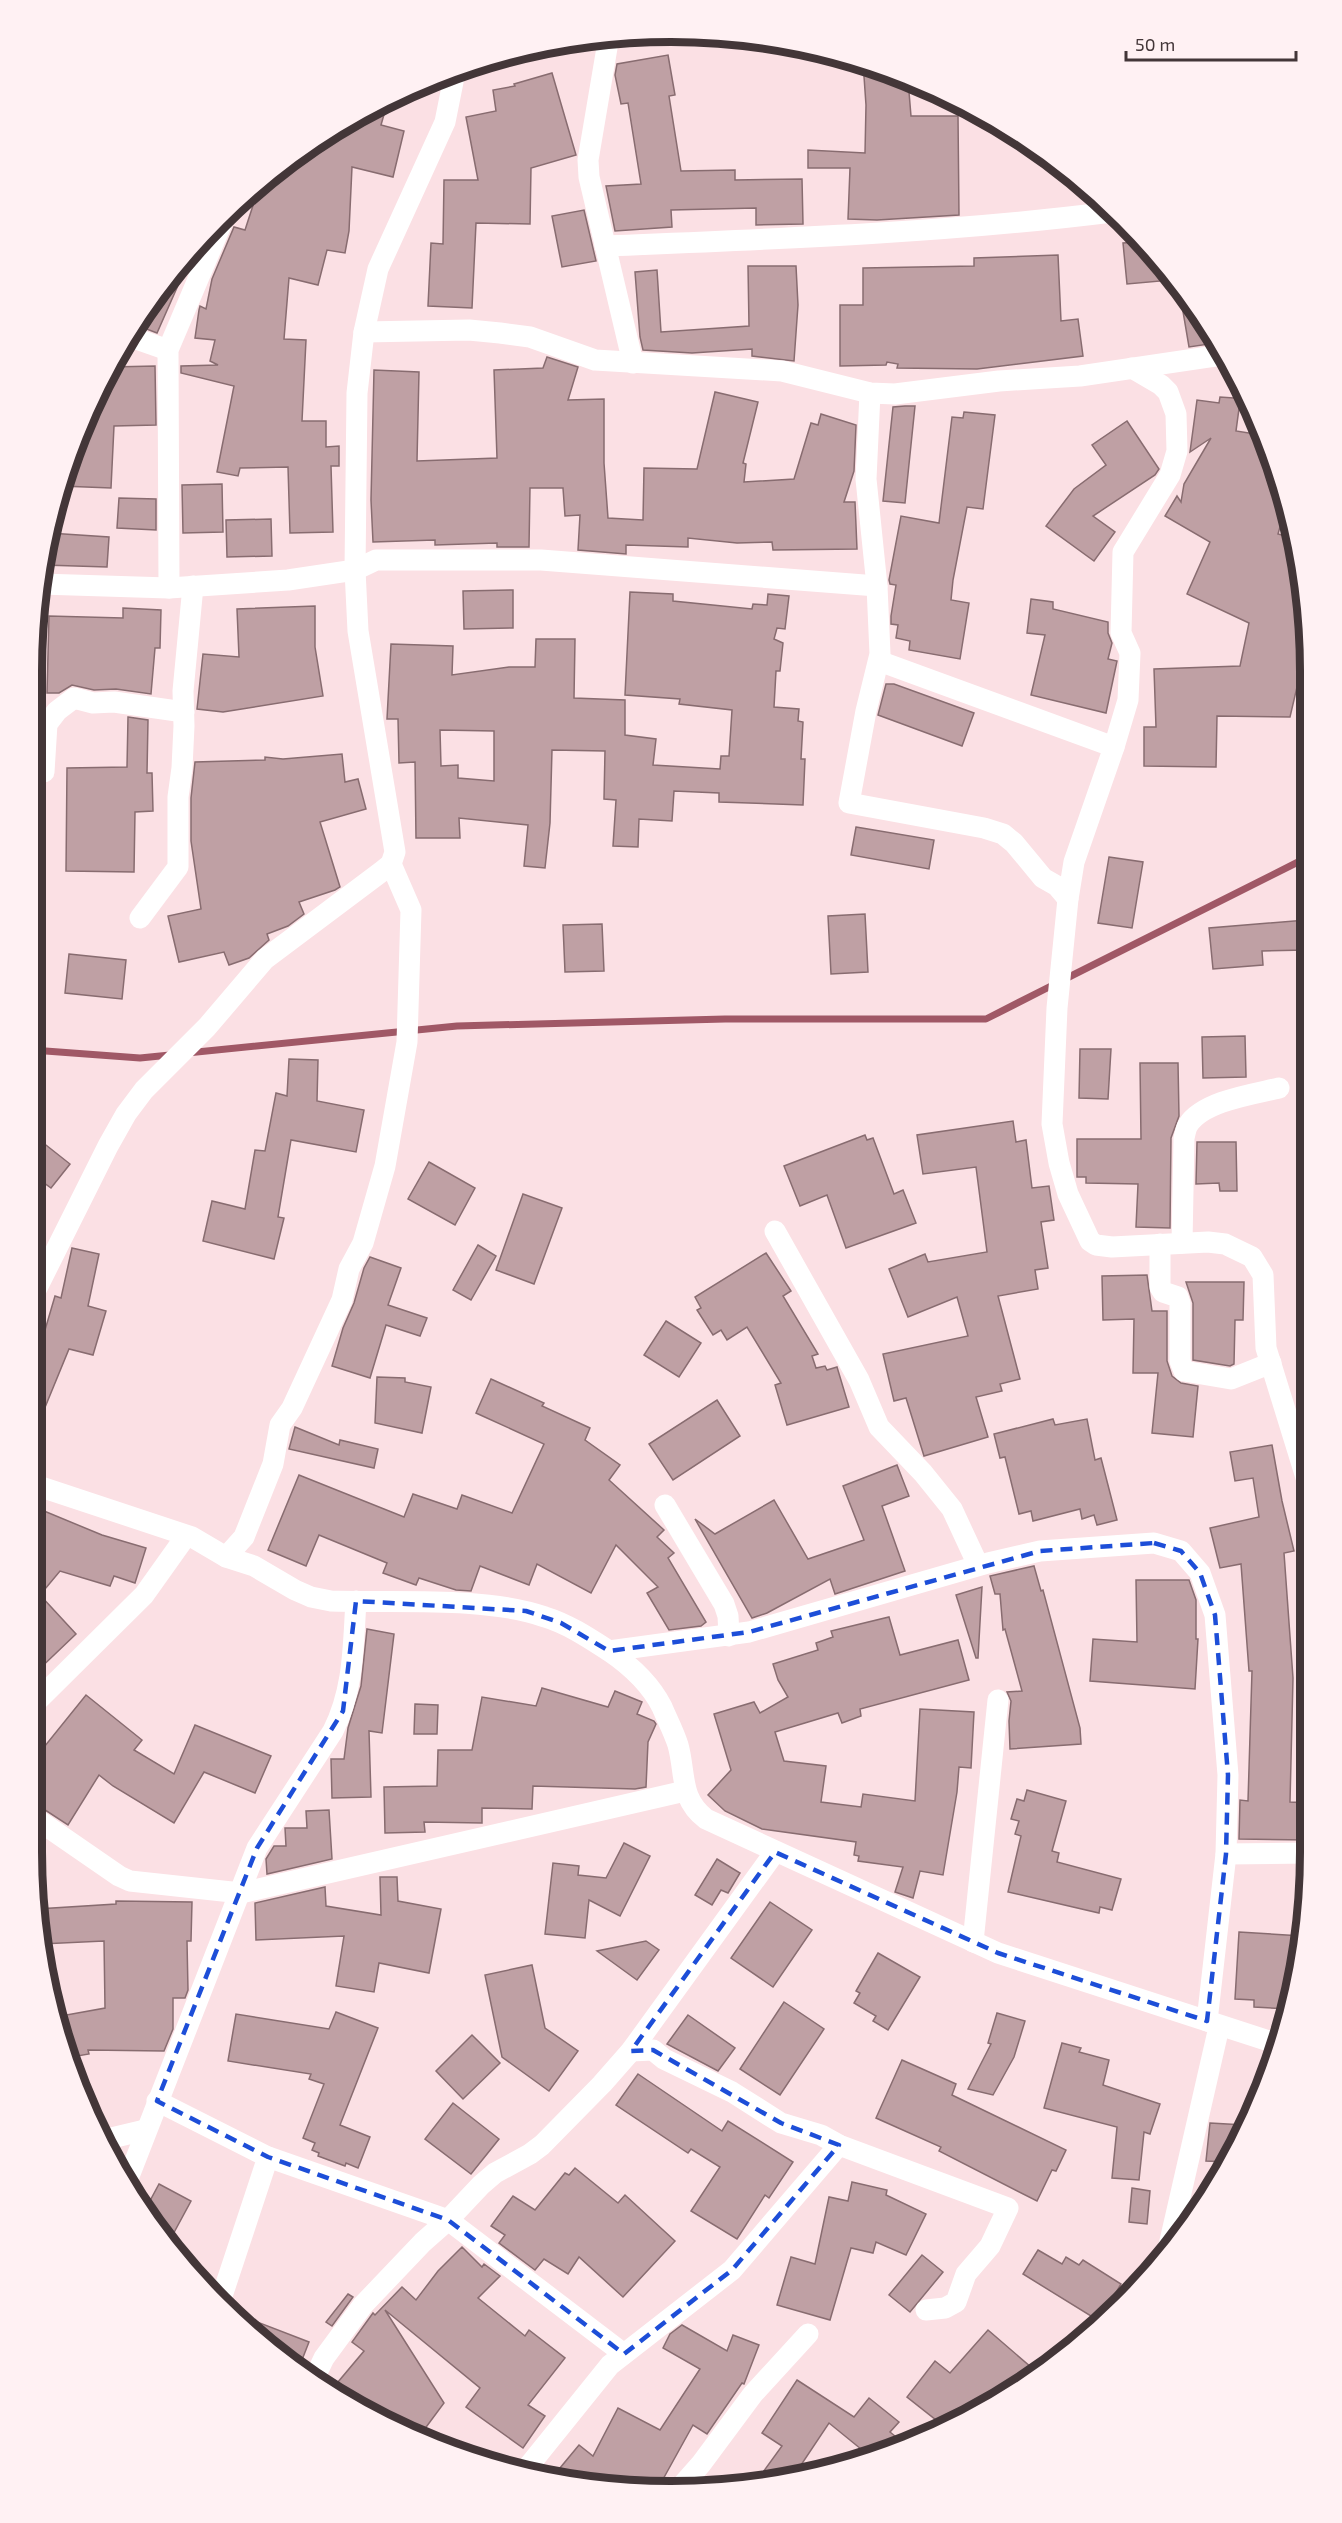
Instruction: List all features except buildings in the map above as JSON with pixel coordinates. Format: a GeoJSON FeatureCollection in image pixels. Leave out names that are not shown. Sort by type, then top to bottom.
{"type":"FeatureCollection","features":[{"type":"Feature","properties":{"kind":"street"},"geometry":{"type":"LineString","coordinates":[[607,45],[588,160],[589,177],[633,363]]}},
{"type":"Feature","properties":{"kind":"street"},"geometry":{"type":"LineString","coordinates":[[42,1278],[108,1146],[126,1114],[144,1090],[207,1027],[265,959],[391,864],[395,852],[358,631],[357,393],[364,332],[378,269],[445,122],[453,81]]}},
{"type":"Feature","properties":{"kind":"street"},"geometry":{"type":"LineString","coordinates":[[605,246],[871,234],[1022,223],[1102,213]]}},
{"type":"Feature","properties":{"kind":"street"},"geometry":{"type":"LineString","coordinates":[[169,588],[168,350],[216,237]]}},
{"type":"Feature","properties":{"kind":"street"},"geometry":{"type":"LineString","coordinates":[[364,332],[469,330],[500,333],[530,337],[595,360],[782,371],[870,393],[895,394],[999,381],[1080,376],[1216,356]]}},
{"type":"Feature","properties":{"kind":"street"},"geometry":{"type":"LineString","coordinates":[[137,339],[168,350]]}},
{"type":"Feature","properties":{"kind":"street"},"geometry":{"type":"LineString","coordinates":[[1132,368],[1161,385],[1168,392],[1176,414],[1177,451],[1170,475],[1123,552],[1121,633],[1130,653],[1128,700],[1074,862],[1057,1008],[1052,1124],[1059,1163],[1068,1194],[1090,1241],[1096,1245],[1113,1247],[1182,1243],[1225,1244],[1252,1257],[1263,1275],[1265,1340],[1300,1458]]}},
{"type":"Feature","properties":{"kind":"street"},"geometry":{"type":"LineString","coordinates":[[870,393],[866,479],[877,586],[879,661],[866,711],[849,803],[984,828],[1003,834],[1021,850],[1043,878],[1057,886],[1068,900]]}},
{"type":"Feature","properties":{"kind":"street"},"geometry":{"type":"LineString","coordinates":[[48,584],[169,588],[312,578],[356,570],[376,560],[514,558],[877,586]]}},
{"type":"Feature","properties":{"kind":"street"},"geometry":{"type":"LineString","coordinates":[[140,918],[178,867],[178,796],[182,768],[183,691],[193,586]]}},
{"type":"Feature","properties":{"kind":"street"},"geometry":{"type":"LineString","coordinates":[[879,661],[1114,747]]}},
{"type":"Feature","properties":{"kind":"street"},"geometry":{"type":"LineString","coordinates":[[44,772],[47,723],[57,711],[74,698],[93,703],[114,702],[184,712]]}},
{"type":"Feature","properties":{"kind":"street"},"geometry":{"type":"LineString","coordinates":[[226,1557],[244,1537],[273,1464],[280,1425],[292,1407],[342,1300],[349,1269],[363,1243],[385,1166],[407,1042],[411,910],[391,864]]}},
{"type":"Feature","properties":{"kind":"street"},"geometry":{"type":"LineString","coordinates":[[1182,1243],[1184,1138],[1188,1125],[1207,1110],[1223,1102],[1279,1088]]}},
{"type":"Feature","properties":{"kind":"street"},"geometry":{"type":"LineString","coordinates":[[775,1231],[859,1380],[879,1427],[923,1473],[952,1509],[978,1566]]}},
{"type":"Feature","properties":{"kind":"street"},"geometry":{"type":"LineString","coordinates":[[1160,1244],[1160,1287],[1163,1292],[1178,1297],[1180,1303],[1180,1361],[1184,1371],[1231,1379],[1271,1363]]}},
{"type":"Feature","properties":{"kind":"street"},"geometry":{"type":"LineString","coordinates":[[42,1487],[186,1536],[226,1557],[254,1566],[311,1597],[331,1601],[473,1605],[526,1611],[561,1623],[609,1651],[643,1678],[661,1706],[678,1745],[685,1791],[694,1810],[706,1819],[973,1942],[1271,2042]]}},
{"type":"Feature","properties":{"kind":"street"},"geometry":{"type":"LineString","coordinates":[[665,1505],[724,1604],[728,1616],[729,1635]]}},
{"type":"Feature","properties":{"kind":"street"},"geometry":{"type":"LineString","coordinates":[[42,1696],[144,1595],[186,1536]]}},
{"type":"Feature","properties":{"kind":"street"},"geometry":{"type":"LineString","coordinates":[[609,1651],[729,1635],[785,1623],[978,1566],[1040,1551],[1154,1543],[1180,1551],[1190,1559],[1206,1586],[1215,1615],[1228,1775],[1226,1854],[1213,2024],[1171,2233]]}},
{"type":"Feature","properties":{"kind":"street"},"geometry":{"type":"LineString","coordinates":[[130,2172],[257,1848],[333,1731],[343,1711],[350,1686],[356,1601]]}},
{"type":"Feature","properties":{"kind":"street"},"geometry":{"type":"LineString","coordinates":[[973,1942],[998,1700]]}},
{"type":"Feature","properties":{"kind":"street"},"geometry":{"type":"LineString","coordinates":[[42,1823],[119,1876],[130,1881],[241,1893],[685,1791]]}},
{"type":"Feature","properties":{"kind":"street"},"geometry":{"type":"LineString","coordinates":[[317,2372],[324,2358],[363,2304],[423,2242],[488,2179],[542,2145],[631,2051],[775,1851]]}},
{"type":"Feature","properties":{"kind":"street"},"geometry":{"type":"LineString","coordinates":[[1226,1854],[1300,1853]]}},
{"type":"Feature","properties":{"kind":"street"},"geometry":{"type":"LineString","coordinates":[[631,2051],[653,2050],[664,2059],[732,2092],[781,2122],[821,2135],[839,2145],[1008,2208],[990,2246],[966,2274],[956,2302],[945,2308],[926,2310]]}},
{"type":"Feature","properties":{"kind":"street"},"geometry":{"type":"LineString","coordinates":[[157,2101],[268,2157],[448,2220],[624,2354]]}},
{"type":"Feature","properties":{"kind":"street"},"geometry":{"type":"LineString","coordinates":[[111,2138],[145,2130]]}},
{"type":"Feature","properties":{"kind":"street"},"geometry":{"type":"LineString","coordinates":[[530,2465],[610,2365],[732,2270],[839,2145]]}},
{"type":"Feature","properties":{"kind":"street"},"geometry":{"type":"LineString","coordinates":[[223,2294],[268,2157]]}},
{"type":"Feature","properties":{"kind":"street"},"geometry":{"type":"LineString","coordinates":[[686,2481],[753,2394],[808,2334]]}},
{"type":"Feature","properties":{"kind":"highlighted area"},"geometry":{"type":"Polygon","coordinates":[[[1154,1543],[1181,1551],[1200,1573],[1215,1615],[1228,1775],[1226,1854],[1207,2021],[998,1953],[775,1852],[631,2051],[653,2050],[781,2123],[839,2145],[732,2270],[624,2354],[448,2220],[268,2157],[157,2101],[257,1848],[343,1711],[356,1601],[526,1611],[561,1623],[609,1651],[749,1632],[1040,1551],[1154,1543]]]}},
{"type":"Feature","properties":{"kind":"waterway"},"geometry":{"type":"LineString","coordinates":[[1065,979],[1300,861]]}},
{"type":"Feature","properties":{"kind":"waterway"},"geometry":{"type":"LineString","coordinates":[[187,1053],[457,1026],[725,1019],[986,1019],[1055,984]]}},
{"type":"Feature","properties":{"kind":"waterway"},"geometry":{"type":"LineString","coordinates":[[42,1051],[140,1058],[170,1055]]}}]}
